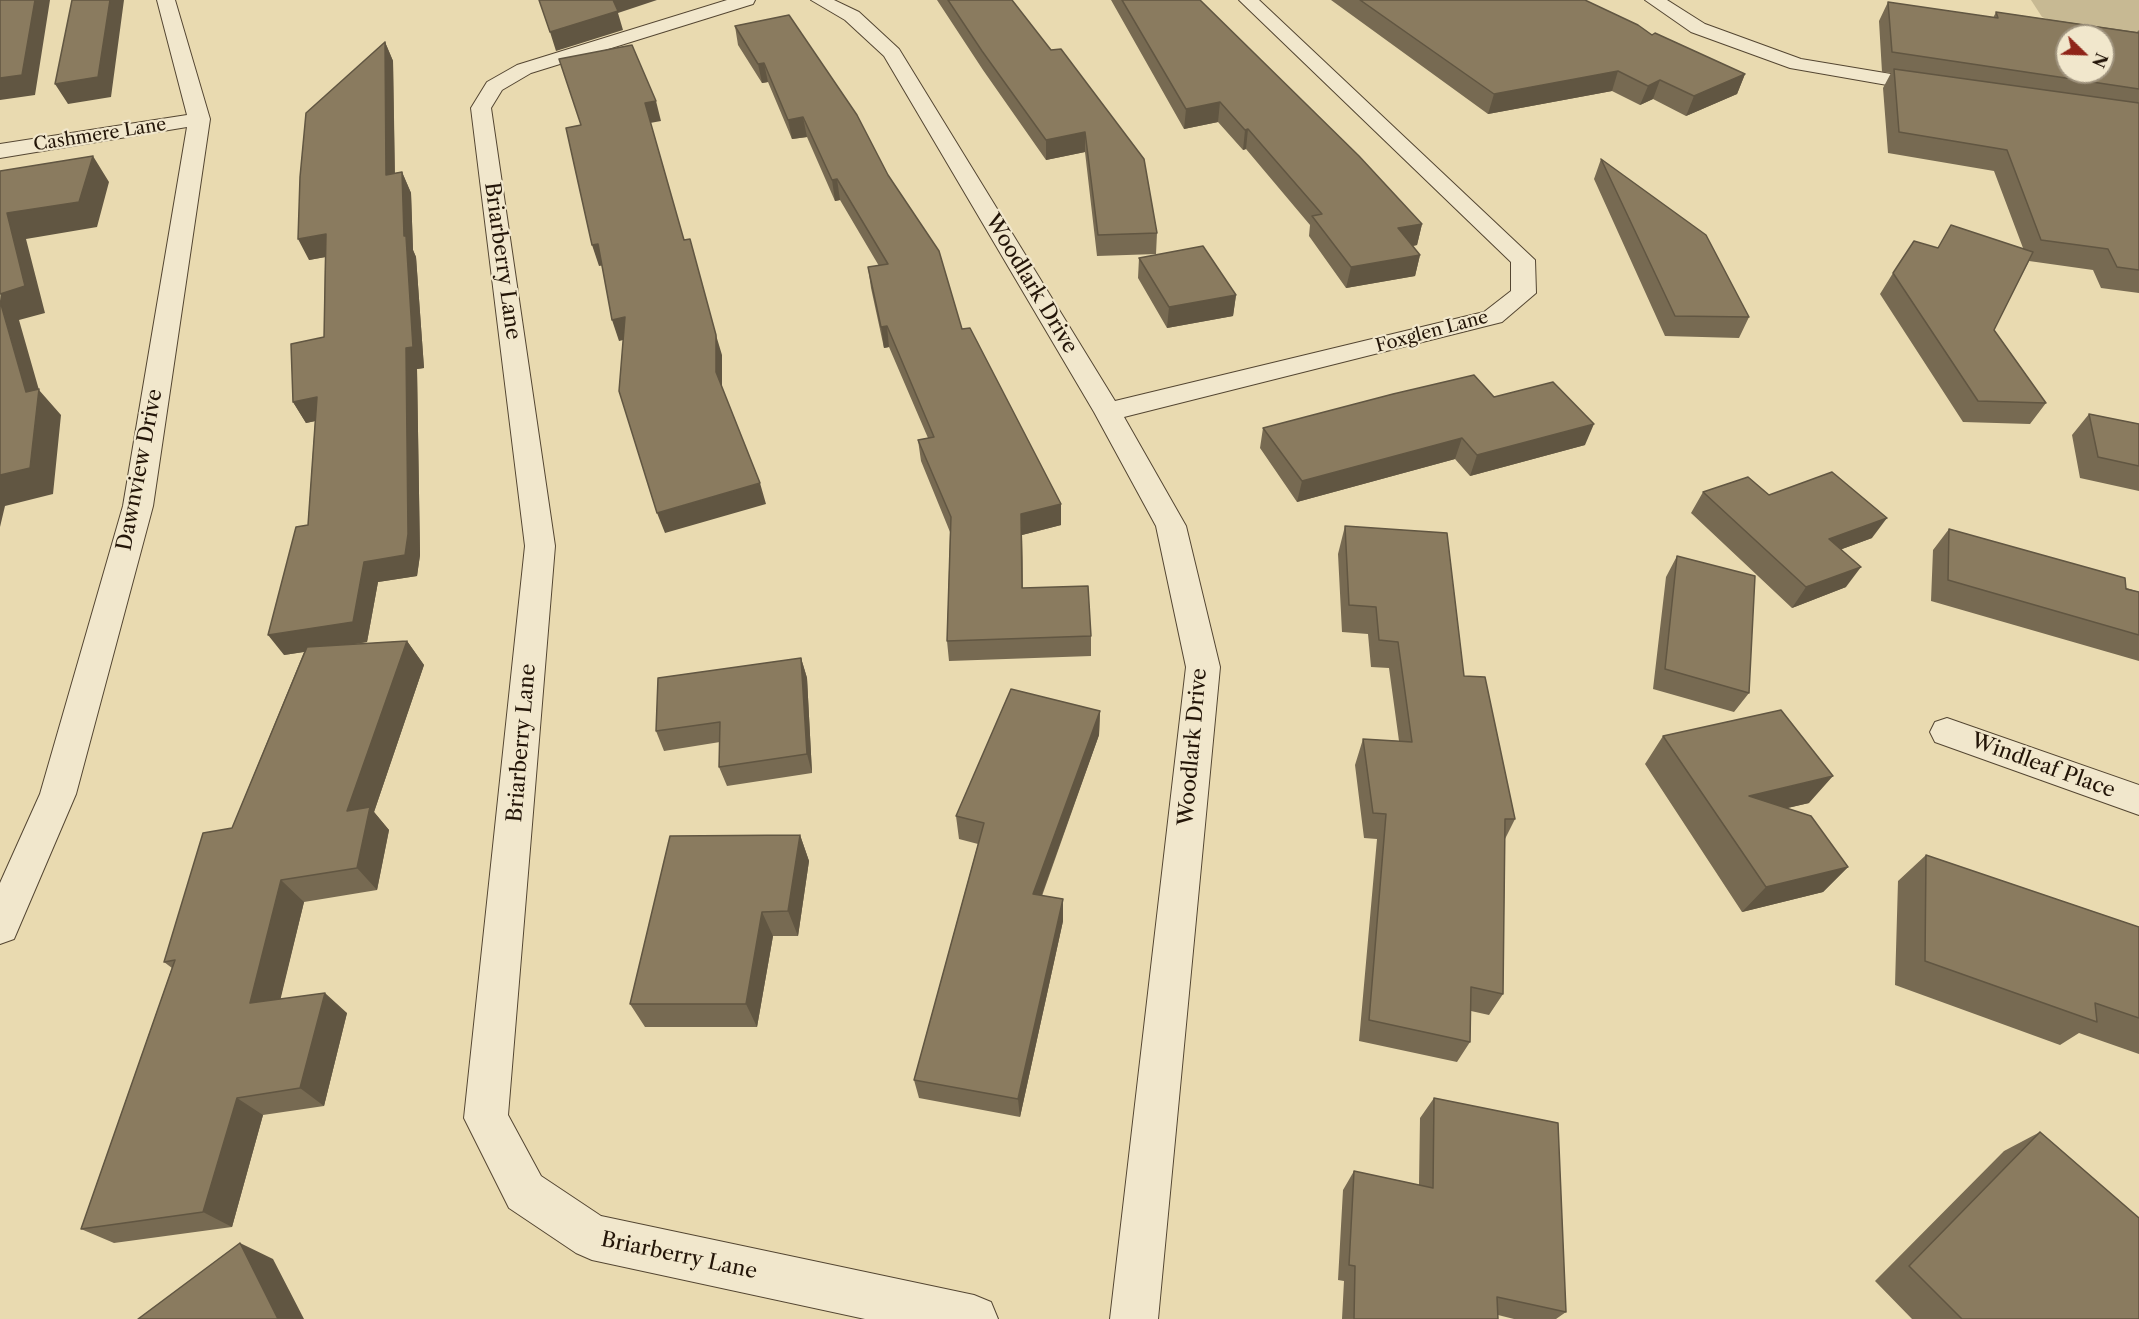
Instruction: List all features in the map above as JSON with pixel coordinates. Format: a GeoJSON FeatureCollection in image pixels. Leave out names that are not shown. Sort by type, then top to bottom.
{"type":"FeatureCollection","features":[{"type":"Feature","properties":{"kind":"street","name":"Dawnview Drive"},"geometry":{"type":"LineString","coordinates":[[0,926],[58,794],[138,506],[199,119],[166,0]]}},
{"type":"Feature","properties":{"kind":"street","name":"Briarberry Lane"},"geometry":{"type":"LineString","coordinates":[[746,0],[524,69],[495,86],[481,108],[540,546],[486,1118],[525,1192],[592,1237],[974,1319]]}},
{"type":"Feature","properties":{"kind":"street","name":"Woodlark Drive"},"geometry":{"type":"LineString","coordinates":[[820,0],[852,16],[892,53],[1108,412],[1171,526],[1203,667],[1134,1319]]}},
{"type":"Feature","properties":{"kind":"street","name":"Foxglen Lane"},"geometry":{"type":"LineString","coordinates":[[1108,412],[1493,318],[1524,293],[1523,260],[1248,0]]}},
{"type":"Feature","properties":{"kind":"street"},"geometry":{"type":"LineString","coordinates":[[1654,0],[1698,28],[1797,64],[1868,78],[1951,90]]}},
{"type":"Feature","properties":{"kind":"street","name":"Cashmere Lane"},"geometry":{"type":"LineString","coordinates":[[0,151],[199,119]]}},
{"type":"Feature","properties":{"kind":"street","name":"Windleaf Place"},"geometry":{"type":"LineString","coordinates":[[1947,732],[2139,800]]}},
{"type":"Feature","properties":{"kind":"shaded area"},"geometry":{"type":"Polygon","coordinates":[[[2031,0],[2139,0],[2139,44],[2115,40],[2115,24],[2060,24],[2042,17],[2031,0]]]}},
{"type":"Feature","properties":{"kind":"building"},"geometry":{"type":"Polygon","coordinates":[[[0,0],[35,0],[22,75],[0,78],[0,0]]]}},
{"type":"Feature","properties":{"kind":"building"},"geometry":{"type":"Polygon","coordinates":[[[72,0],[110,0],[98,77],[55,84],[72,0]]]}},
{"type":"Feature","properties":{"kind":"building"},"geometry":{"type":"Polygon","coordinates":[[[539,0],[613,0],[618,11],[550,32],[539,0]]]}},
{"type":"Feature","properties":{"kind":"building"},"geometry":{"type":"Polygon","coordinates":[[[948,0],[1012,0],[1051,50],[1061,49],[1144,159],[1157,233],[1098,235],[1085,132],[1046,140],[948,0]]]}},
{"type":"Feature","properties":{"kind":"building"},"geometry":{"type":"Polygon","coordinates":[[[1122,0],[1200,0],[1359,156],[1422,224],[1398,228],[1420,255],[1351,267],[1312,216],[1322,214],[1248,129],[1245,130],[1220,102],[1186,109],[1122,0]]]}},
{"type":"Feature","properties":{"kind":"building"},"geometry":{"type":"Polygon","coordinates":[[[1360,0],[1585,0],[1638,25],[1652,35],[1655,33],[1745,74],[1694,96],[1660,80],[1648,86],[1618,71],[1494,94],[1360,0]]]}},
{"type":"Feature","properties":{"kind":"building"},"geometry":{"type":"Polygon","coordinates":[[[1888,2],[1998,18],[1996,12],[2078,24],[2055,24],[2055,76],[1892,52],[1888,2]]]}},
{"type":"Feature","properties":{"kind":"building"},"geometry":{"type":"Polygon","coordinates":[[[789,15],[857,115],[888,175],[939,251],[962,329],[970,328],[1061,504],[1021,514],[1022,588],[1088,586],[1091,636],[947,641],[951,517],[918,440],[934,437],[887,326],[881,327],[868,267],[888,264],[837,179],[832,180],[803,117],[788,120],[764,63],[758,64],[735,26],[789,15]]]}},
{"type":"Feature","properties":{"kind":"building"},"geometry":{"type":"Polygon","coordinates":[[[2115,29],[2139,33],[2139,89],[2106,84],[2115,84],[2115,29]]]}},
{"type":"Feature","properties":{"kind":"building"},"geometry":{"type":"Polygon","coordinates":[[[385,42],[386,175],[402,172],[404,236],[406,236],[413,347],[406,348],[408,534],[405,555],[364,562],[353,622],[268,635],[296,527],[308,525],[317,397],[293,402],[291,344],[324,337],[326,234],[298,239],[300,177],[306,113],[385,42]]]}},
{"type":"Feature","properties":{"kind":"building"},"geometry":{"type":"Polygon","coordinates":[[[632,45],[656,101],[645,103],[684,240],[690,239],[716,335],[716,372],[760,483],[657,513],[619,391],[625,317],[612,320],[598,244],[592,245],[566,128],[581,125],[559,59],[632,45]]]}},
{"type":"Feature","properties":{"kind":"building"},"geometry":{"type":"Polygon","coordinates":[[[1894,69],[2139,103],[2139,270],[2117,267],[2108,249],[2041,240],[2007,150],[1899,132],[1894,69]]]}},
{"type":"Feature","properties":{"kind":"building"},"geometry":{"type":"Polygon","coordinates":[[[93,156],[79,202],[7,213],[25,286],[0,294],[0,171],[93,156]]]}},
{"type":"Feature","properties":{"kind":"building"},"geometry":{"type":"Polygon","coordinates":[[[1601,159],[1706,235],[1749,317],[1675,316],[1601,159]]]}},
{"type":"Feature","properties":{"kind":"building"},"geometry":{"type":"Polygon","coordinates":[[[1951,225],[2033,252],[1994,330],[2046,403],[1978,401],[1893,273],[1914,241],[1938,248],[1951,225]]]}},
{"type":"Feature","properties":{"kind":"building"},"geometry":{"type":"Polygon","coordinates":[[[1203,246],[1236,295],[1169,307],[1139,258],[1203,246]]]}},
{"type":"Feature","properties":{"kind":"building"},"geometry":{"type":"Polygon","coordinates":[[[0,301],[26,392],[39,389],[30,468],[0,475],[0,301]]]}},
{"type":"Feature","properties":{"kind":"building"},"geometry":{"type":"Polygon","coordinates":[[[1474,375],[1494,397],[1553,382],[1594,424],[1477,455],[1462,438],[1302,481],[1263,428],[1393,394],[1474,375]]]}},
{"type":"Feature","properties":{"kind":"building"},"geometry":{"type":"Polygon","coordinates":[[[2089,414],[2139,424],[2139,466],[2098,457],[2089,414]]]}},
{"type":"Feature","properties":{"kind":"building"},"geometry":{"type":"Polygon","coordinates":[[[1832,472],[1887,518],[1829,539],[1861,567],[1806,587],[1703,492],[1748,477],[1769,495],[1832,472]]]}},
{"type":"Feature","properties":{"kind":"building"},"geometry":{"type":"Polygon","coordinates":[[[1345,526],[1447,533],[1464,676],[1485,677],[1515,819],[1505,819],[1503,994],[1471,987],[1470,1042],[1369,1020],[1386,814],[1373,813],[1363,739],[1412,742],[1398,642],[1379,640],[1376,607],[1349,605],[1345,526]]]}},
{"type":"Feature","properties":{"kind":"building"},"geometry":{"type":"Polygon","coordinates":[[[1949,529],[2125,578],[2126,589],[2139,592],[2139,635],[1948,580],[1949,529]]]}},
{"type":"Feature","properties":{"kind":"building"},"geometry":{"type":"Polygon","coordinates":[[[1677,556],[1755,576],[1749,693],[1665,669],[1677,556]]]}},
{"type":"Feature","properties":{"kind":"building"},"geometry":{"type":"Polygon","coordinates":[[[407,641],[347,811],[370,807],[357,868],[281,880],[250,1003],[325,993],[300,1088],[237,1098],[203,1212],[81,1229],[175,960],[164,962],[203,833],[232,828],[307,647],[407,641]]]}},
{"type":"Feature","properties":{"kind":"building"},"geometry":{"type":"Polygon","coordinates":[[[801,658],[807,754],[719,767],[720,722],[656,731],[658,678],[801,658]]]}},
{"type":"Feature","properties":{"kind":"building"},"geometry":{"type":"Polygon","coordinates":[[[1011,689],[1100,711],[1033,894],[1063,899],[1018,1099],[914,1080],[984,823],[956,816],[1011,689]]]}},
{"type":"Feature","properties":{"kind":"building"},"geometry":{"type":"Polygon","coordinates":[[[1781,710],[1833,776],[1749,796],[1811,816],[1848,867],[1766,887],[1663,736],[1781,710]]]}},
{"type":"Feature","properties":{"kind":"building"},"geometry":{"type":"Polygon","coordinates":[[[800,835],[788,911],[762,912],[746,1004],[630,1004],[670,836],[800,835]]]}},
{"type":"Feature","properties":{"kind":"building"},"geometry":{"type":"Polygon","coordinates":[[[1926,855],[2139,927],[2139,1018],[2095,1003],[2097,1022],[1925,961],[1926,855]]]}},
{"type":"Feature","properties":{"kind":"building"},"geometry":{"type":"Polygon","coordinates":[[[1434,1098],[1558,1123],[1566,1312],[1497,1297],[1498,1319],[1354,1319],[1355,1266],[1349,1265],[1354,1171],[1433,1188],[1434,1098]]]}},
{"type":"Feature","properties":{"kind":"building"},"geometry":{"type":"Polygon","coordinates":[[[2040,1132],[2139,1218],[2139,1319],[1962,1319],[1909,1266],[2040,1132]]]}},
{"type":"Feature","properties":{"kind":"building"},"geometry":{"type":"Polygon","coordinates":[[[240,1243],[278,1319],[138,1319],[240,1243]]]}}]}
